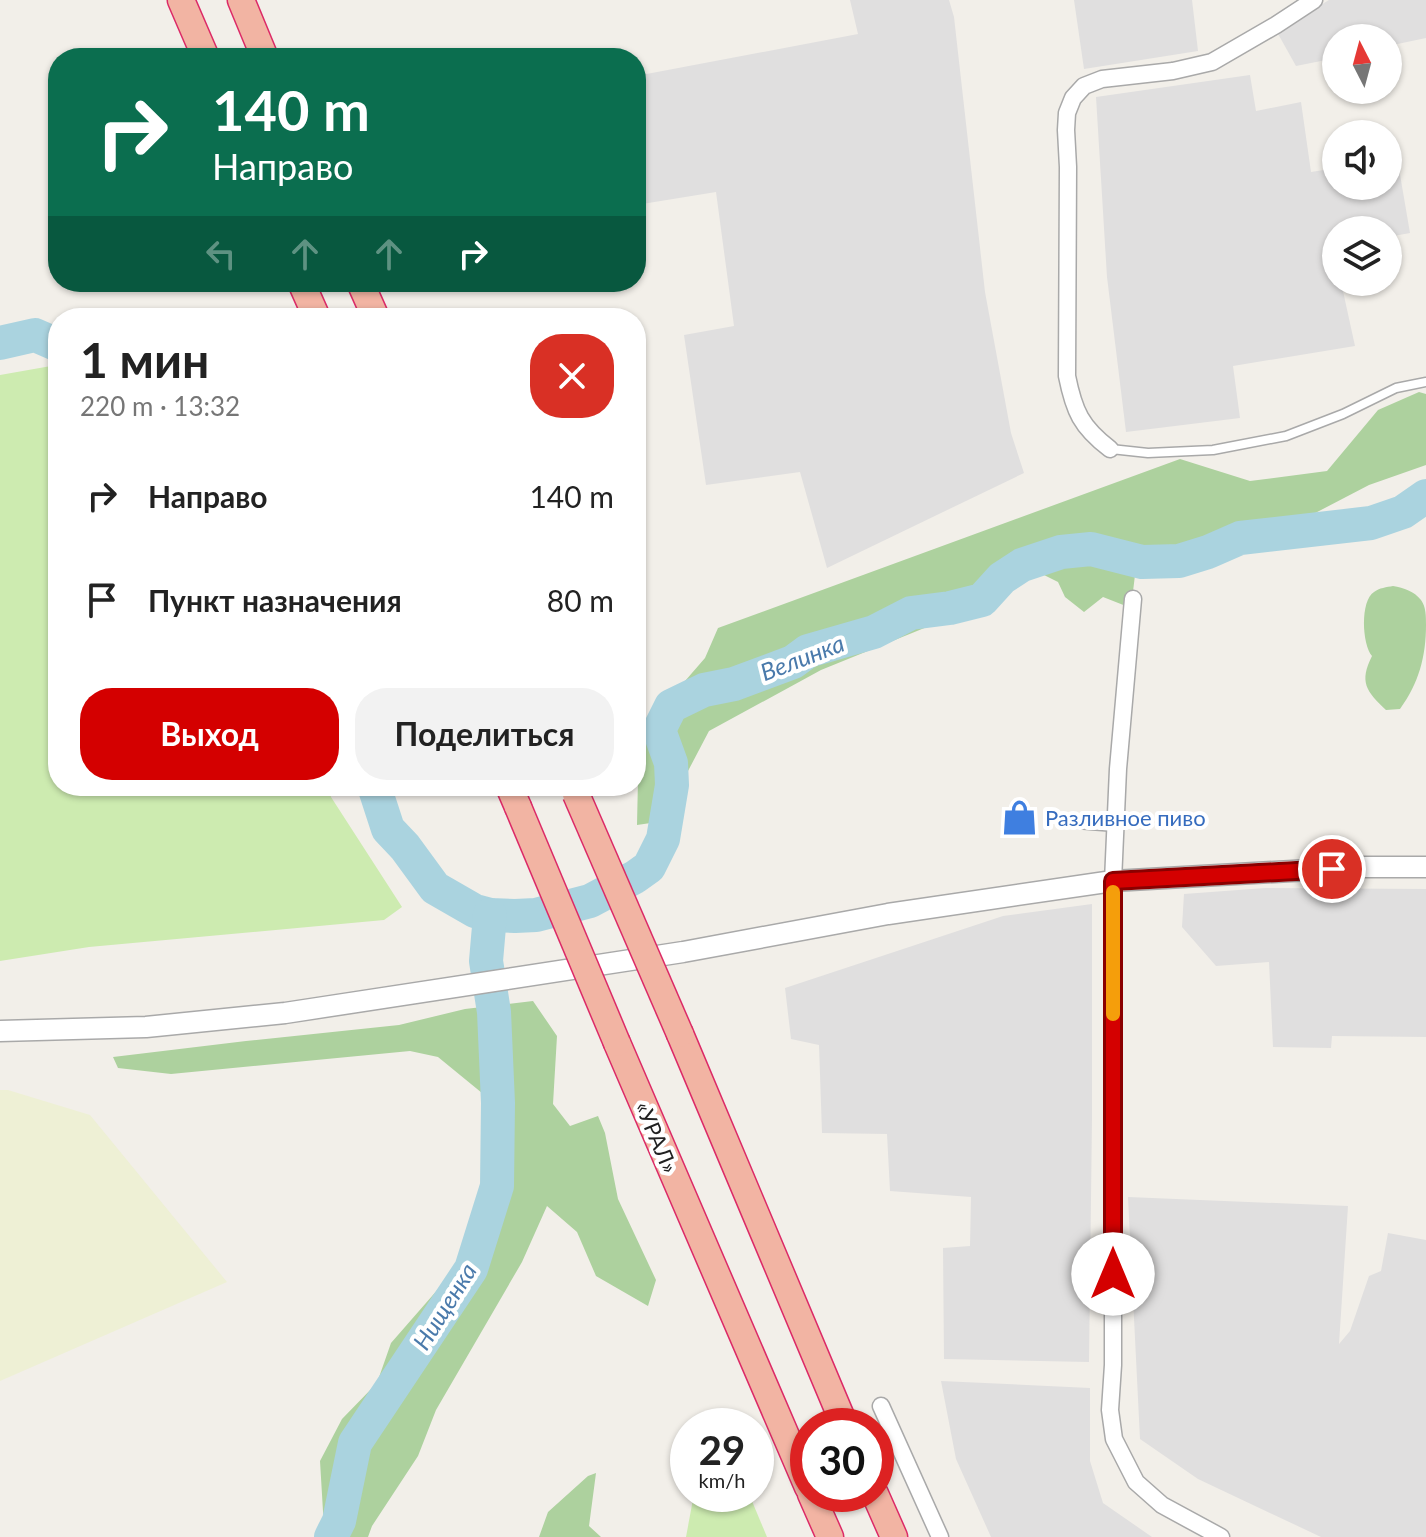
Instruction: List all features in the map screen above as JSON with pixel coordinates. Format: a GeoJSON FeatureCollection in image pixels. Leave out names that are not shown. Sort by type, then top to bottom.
{"type":"FeatureCollection","features":[{"type":"Feature","properties":{"kind":"highway"},"geometry":{"type":"LineString","coordinates":[[181,0],[202,48]]}},
{"type":"Feature","properties":{"kind":"highway"},"geometry":{"type":"LineString","coordinates":[[241,0],[261,48]]}},
{"type":"Feature","properties":{"kind":"highway","name":"«УРАЛ»"},"geometry":{"type":"LineString","coordinates":[[513,796],[790,1445]]}},
{"type":"Feature","properties":{"kind":"highway"},"geometry":{"type":"LineString","coordinates":[[578,796],[837,1408]]}},
{"type":"Feature","properties":{"kind":"highway"},"geometry":{"type":"LineString","coordinates":[[819,1512],[830,1537]]}},
{"type":"Feature","properties":{"kind":"highway"},"geometry":{"type":"LineString","coordinates":[[883,1512],[894,1537]]}},
{"type":"Feature","properties":{"kind":"street"},"geometry":{"type":"LineString","coordinates":[[1110,449],[1093,436],[1077,414],[1067,376],[1066,130],[1067,113],[1073,98],[1084,86],[1102,79],[1173,71],[1212,62],[1314,0]]}},
{"type":"Feature","properties":{"kind":"street"},"geometry":{"type":"LineString","coordinates":[[1133,599],[1118,769],[1113,881],[1113,1365],[1110,1410],[1114,1439],[1136,1482],[1162,1505],[1221,1537]]}},
{"type":"Feature","properties":{"kind":"street"},"geometry":{"type":"LineString","coordinates":[[0,1031],[161,1025],[285,1013],[716,946],[888,914],[1113,881],[1363,867],[1426,867]]}},
{"type":"Feature","properties":{"kind":"street"},"geometry":{"type":"LineString","coordinates":[[881,1406],[940,1537]]}},
{"type":"Feature","properties":{"kind":"lane"},"geometry":{"type":"LineString","coordinates":[[1110,449],[1148,453],[1213,450],[1286,436],[1343,414],[1396,388],[1426,382]]}},
{"type":"Feature","properties":{"kind":"lane"},"geometry":{"type":"LineString","coordinates":[[1077,824],[1115,827]]}},
{"type":"Feature","properties":{"kind":"shaded area"},"geometry":{"type":"Polygon","coordinates":[[[850,0],[949,0],[954,17],[985,292],[1011,433],[1024,473],[827,568],[800,472],[706,485],[684,335],[734,326],[716,192],[646,203],[646,74],[858,34],[850,0]]]}},
{"type":"Feature","properties":{"kind":"shaded area"},"geometry":{"type":"Polygon","coordinates":[[[1074,0],[1192,0],[1198,51],[1084,69],[1074,0]]]}},
{"type":"Feature","properties":{"kind":"shaded area"},"geometry":{"type":"Polygon","coordinates":[[[1329,0],[1426,0],[1426,38],[1402,43],[1402,24],[1322,24],[1322,61],[1296,66],[1277,32],[1329,0]]]}},
{"type":"Feature","properties":{"kind":"shaded area"},"geometry":{"type":"Polygon","coordinates":[[[1250,75],[1256,111],[1301,102],[1311,172],[1322,170],[1322,200],[1402,200],[1402,186],[1410,233],[1402,234],[1402,216],[1322,216],[1322,296],[1344,296],[1355,346],[1233,366],[1240,418],[1126,432],[1107,277],[1096,97],[1250,75]]]}},
{"type":"Feature","properties":{"kind":"shaded area"},"geometry":{"type":"Polygon","coordinates":[[[1265,888],[1426,889],[1426,1037],[1332,1036],[1331,1048],[1273,1047],[1269,962],[1216,966],[1182,927],[1184,894],[1265,888]]]}},
{"type":"Feature","properties":{"kind":"shaded area"},"geometry":{"type":"Polygon","coordinates":[[[1092,904],[1089,1362],[944,1359],[943,1248],[970,1246],[971,1197],[890,1191],[887,1134],[822,1133],[819,1045],[791,1039],[785,988],[1003,916],[1092,904]]]}},
{"type":"Feature","properties":{"kind":"shaded area"},"geometry":{"type":"Polygon","coordinates":[[[1128,1197],[1348,1206],[1339,1344],[1350,1331],[1369,1276],[1381,1271],[1388,1233],[1426,1240],[1426,1537],[1321,1537],[1198,1479],[1140,1439],[1128,1197]]]}},
{"type":"Feature","properties":{"kind":"shaded area"},"geometry":{"type":"Polygon","coordinates":[[[941,1381],[1090,1388],[1090,1461],[1103,1503],[1152,1537],[991,1537],[956,1459],[941,1381]]]}},
{"type":"Feature","properties":{"kind":"green space"},"geometry":{"type":"Polygon","coordinates":[[[48,367],[48,796],[331,796],[402,907],[384,920],[89,947],[0,961],[0,375],[48,367]]]}},
{"type":"Feature","properties":{"kind":"green space"},"geometry":{"type":"Polygon","coordinates":[[[1419,392],[1426,394],[1426,465],[1369,485],[1250,547],[1135,575],[1131,608],[1103,597],[1084,612],[1065,597],[1058,582],[1040,573],[949,618],[821,670],[709,731],[688,771],[678,819],[637,825],[638,796],[646,796],[646,726],[705,658],[718,628],[1180,459],[1250,481],[1327,471],[1378,410],[1419,392]]]}},
{"type":"Feature","properties":{"kind":"green space"},"geometry":{"type":"Polygon","coordinates":[[[1393,586],[1408,590],[1421,600],[1426,636],[1423,658],[1412,689],[1400,709],[1386,710],[1369,691],[1365,680],[1372,656],[1366,642],[1364,623],[1369,597],[1378,590],[1393,586]]]}},
{"type":"Feature","properties":{"kind":"green space"},"geometry":{"type":"Polygon","coordinates":[[[533,1001],[557,1036],[553,1104],[570,1126],[598,1116],[605,1133],[618,1199],[656,1280],[648,1306],[596,1276],[577,1232],[547,1206],[522,1262],[436,1410],[418,1456],[368,1537],[319,1537],[324,1528],[320,1461],[342,1419],[377,1383],[391,1343],[453,1272],[462,1250],[483,1175],[482,1093],[438,1057],[410,1051],[171,1074],[118,1068],[113,1057],[399,1025],[465,1009],[533,1001]]]}},
{"type":"Feature","properties":{"kind":"green space"},"geometry":{"type":"Polygon","coordinates":[[[0,1090],[90,1115],[227,1282],[0,1381],[0,1090]]]}},
{"type":"Feature","properties":{"kind":"green space"},"geometry":{"type":"Polygon","coordinates":[[[596,1473],[589,1526],[601,1537],[539,1537],[548,1512],[588,1476],[596,1473]]]}},
{"type":"Feature","properties":{"kind":"green space"},"geometry":{"type":"Polygon","coordinates":[[[691,1512],[757,1512],[767,1537],[686,1537],[691,1512]]]}},
{"type":"Feature","properties":{"kind":"waterway","name":"Велинка"},"geometry":{"type":"LineString","coordinates":[[0,343],[35,335],[48,341]]}},
{"type":"Feature","properties":{"kind":"waterway","name":"Велинка"},"geometry":{"type":"LineString","coordinates":[[377,796],[388,829],[435,888],[475,911],[490,915],[536,915],[590,901],[649,867],[663,839],[672,785],[671,763],[659,730],[671,706],[704,690],[734,684],[793,662],[808,651],[874,632],[911,613],[982,600],[1002,578],[1022,565],[1061,552],[1091,549],[1142,562],[1179,561],[1240,538],[1371,523],[1403,512],[1426,496]]}},
{"type":"Feature","properties":{"kind":"waterway","name":"Нищенка"},"geometry":{"type":"LineString","coordinates":[[331,1537],[339,1521],[355,1443],[471,1269],[497,1186],[498,1103],[494,1012],[486,961],[490,915]]}},
{"type":"Feature","properties":{"kind":"slow traffic"},"geometry":{"type":"LineString","coordinates":[[1113,892],[1113,1014]]}},
{"type":"Feature","properties":{"kind":"place","name":"Разливное пиво"},"geometry":{"type":"Point","coordinates":[1019,817]}},
{"type":"Feature","properties":{"kind":"route"},"geometry":{"type":"LineString","coordinates":[[1113,1274],[1113,881],[1332,869]]}}]}
